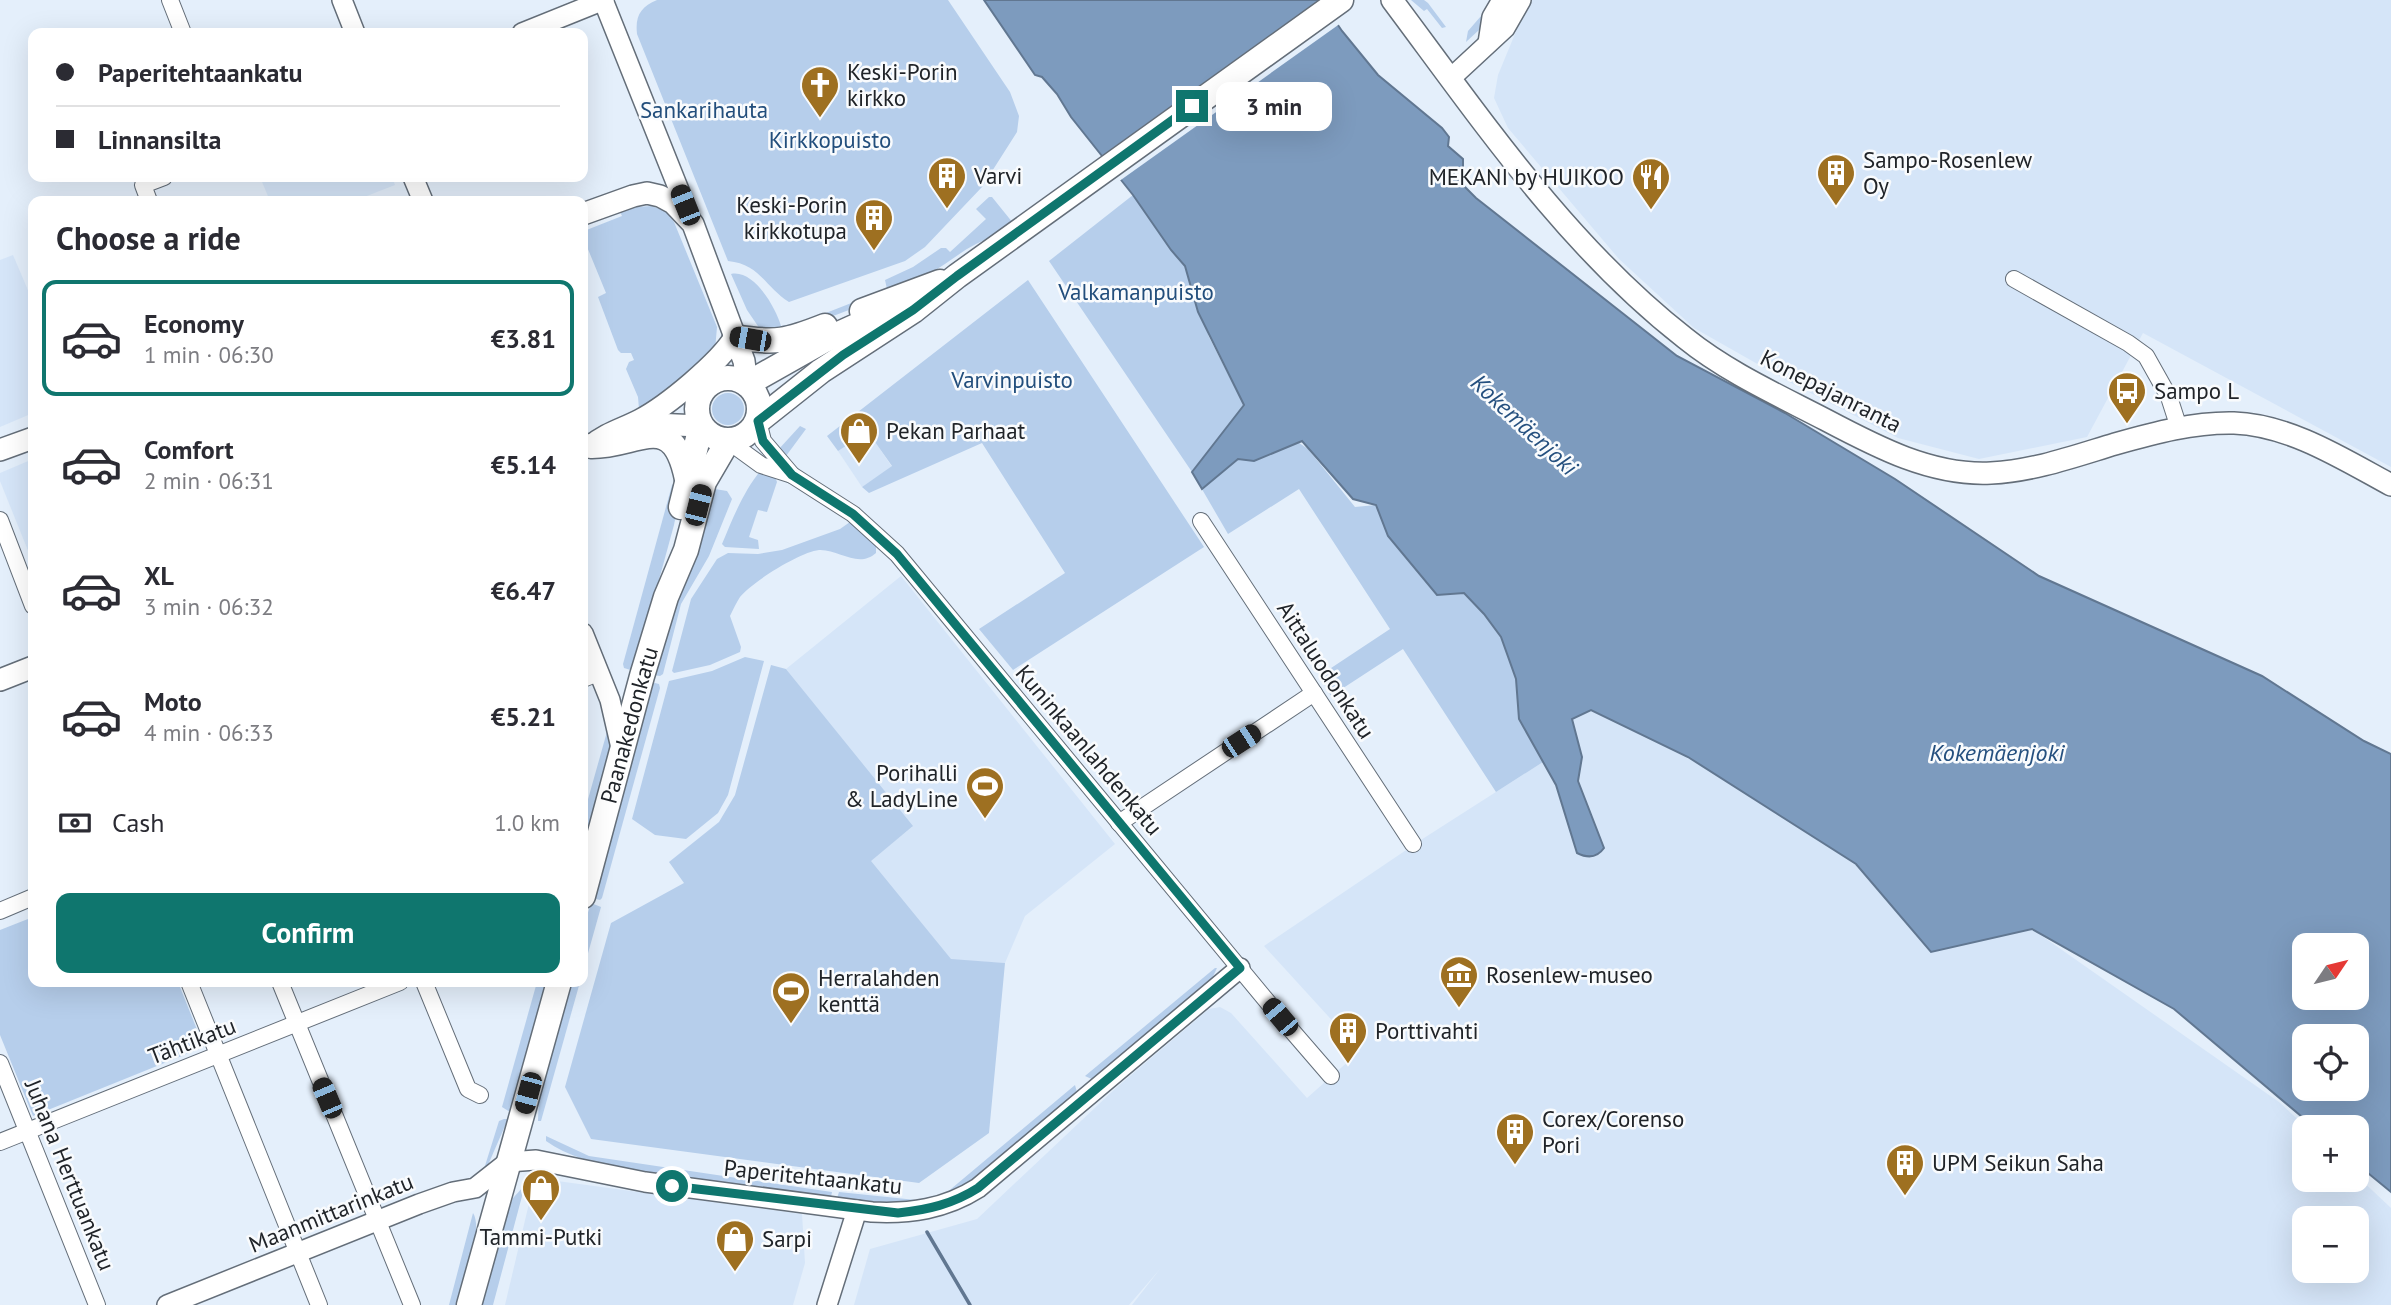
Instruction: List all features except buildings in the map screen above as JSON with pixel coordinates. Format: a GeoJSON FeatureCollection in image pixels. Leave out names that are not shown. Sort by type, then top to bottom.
{"type":"FeatureCollection","features":[{"type":"Feature","properties":{"kind":"main road"},"geometry":{"type":"LineString","coordinates":[[747,384],[729,377],[705,387],[696,409],[701,426],[712,437],[728,441],[747,434],[758,421],[832,363],[913,310],[1341,0]]}},
{"type":"Feature","properties":{"kind":"main road","name":"Konepajanranta"},"geometry":{"type":"LineString","coordinates":[[1392,0],[1561,219],[1656,315],[1732,370],[1901,457],[1950,470],[1990,473],[2021,470],[2179,428],[2237,423],[2302,440],[2391,485]]}},
{"type":"Feature","properties":{"kind":"main road"},"geometry":{"type":"LineString","coordinates":[[588,212],[647,193],[660,195],[673,203],[692,224],[735,337],[747,373],[747,384],[758,401],[758,421]]}},
{"type":"Feature","properties":{"kind":"main road"},"geometry":{"type":"LineString","coordinates":[[735,337],[765,342],[782,341],[957,276]]}},
{"type":"Feature","properties":{"kind":"main road"},"geometry":{"type":"LineString","coordinates":[[747,384],[823,341],[957,276]]}},
{"type":"Feature","properties":{"kind":"main road"},"geometry":{"type":"LineString","coordinates":[[588,446],[605,434],[650,414],[714,363],[727,351],[735,337]]}},
{"type":"Feature","properties":{"kind":"main road"},"geometry":{"type":"LineString","coordinates":[[588,447],[643,426],[701,426]]}},
{"type":"Feature","properties":{"kind":"main road","name":"Paanakedonkatu"},"geometry":{"type":"LineString","coordinates":[[666,597],[672,548],[701,426]]}},
{"type":"Feature","properties":{"kind":"main road"},"geometry":{"type":"LineString","coordinates":[[588,447],[610,446],[638,436],[657,436],[673,443],[678,449],[687,479]]}},
{"type":"Feature","properties":{"kind":"main road"},"geometry":{"type":"LineString","coordinates":[[0,450],[28,440]]}},
{"type":"Feature","properties":{"kind":"main road","name":"Paanakedonkatu"},"geometry":{"type":"LineString","coordinates":[[588,877],[666,597],[686,550],[704,482],[728,441]]}},
{"type":"Feature","properties":{"kind":"main road"},"geometry":{"type":"LineString","coordinates":[[0,680],[28,669]]}},
{"type":"Feature","properties":{"kind":"main road"},"geometry":{"type":"LineString","coordinates":[[469,1305],[558,987]]}},
{"type":"Feature","properties":{"kind":"street"},"geometry":{"type":"LineString","coordinates":[[170,0],[181,28]]}},
{"type":"Feature","properties":{"kind":"street"},"geometry":{"type":"LineString","coordinates":[[342,0],[353,28]]}},
{"type":"Feature","properties":{"kind":"street"},"geometry":{"type":"LineString","coordinates":[[534,28],[603,0],[692,224]]}},
{"type":"Feature","properties":{"kind":"street"},"geometry":{"type":"LineString","coordinates":[[1488,43],[1492,17],[1502,0]]}},
{"type":"Feature","properties":{"kind":"street"},"geometry":{"type":"LineString","coordinates":[[1451,79],[1505,28],[1521,0]]}},
{"type":"Feature","properties":{"kind":"street"},"geometry":{"type":"LineString","coordinates":[[147,196],[143,185],[151,182]]}},
{"type":"Feature","properties":{"kind":"street"},"geometry":{"type":"LineString","coordinates":[[2014,279],[2128,343],[2146,356],[2169,397],[2179,428]]}},
{"type":"Feature","properties":{"kind":"street","name":"Kuninkaanlahdenkatu"},"geometry":{"type":"LineString","coordinates":[[758,421],[763,441],[792,475]]}},
{"type":"Feature","properties":{"kind":"street","name":"Kuninkaanlahdenkatu"},"geometry":{"type":"LineString","coordinates":[[728,441],[761,465],[792,475],[853,514],[897,554],[1331,1076]]}},
{"type":"Feature","properties":{"kind":"street"},"geometry":{"type":"LineString","coordinates":[[0,520],[28,593]]}},
{"type":"Feature","properties":{"kind":"street","name":"Aittaluodonkatu"},"geometry":{"type":"LineString","coordinates":[[1201,521],[1413,844]]}},
{"type":"Feature","properties":{"kind":"street"},"geometry":{"type":"LineString","coordinates":[[590,676],[610,700],[622,749]]}},
{"type":"Feature","properties":{"kind":"street"},"geometry":{"type":"LineString","coordinates":[[1119,823],[1314,693]]}},
{"type":"Feature","properties":{"kind":"street"},"geometry":{"type":"LineString","coordinates":[[0,911],[28,899]]}},
{"type":"Feature","properties":{"kind":"street","name":"Paperitehtaankatu"},"geometry":{"type":"LineString","coordinates":[[508,1162],[536,1160],[645,1182],[857,1210],[898,1213],[920,1211],[962,1198],[978,1188],[1240,968]]}},
{"type":"Feature","properties":{"kind":"street"},"geometry":{"type":"LineString","coordinates":[[191,987],[319,1305]]}},
{"type":"Feature","properties":{"kind":"street"},"geometry":{"type":"LineString","coordinates":[[282,987],[412,1305]]}},
{"type":"Feature","properties":{"kind":"street","name":"Tähtikatu"},"geometry":{"type":"LineString","coordinates":[[0,1142],[388,987]]}},
{"type":"Feature","properties":{"kind":"street"},"geometry":{"type":"LineString","coordinates":[[426,987],[468,1089],[480,1095]]}},
{"type":"Feature","properties":{"kind":"street","name":"Juhana Herttuankatu"},"geometry":{"type":"LineString","coordinates":[[0,1063],[97,1305]]}},
{"type":"Feature","properties":{"kind":"street","name":"Maanmittarinkatu"},"geometry":{"type":"LineString","coordinates":[[167,1305],[377,1220],[453,1192],[475,1188],[508,1162]]}},
{"type":"Feature","properties":{"kind":"street"},"geometry":{"type":"LineString","coordinates":[[827,1305],[857,1210]]}},
{"type":"Feature","properties":{"kind":"shaded area"},"geometry":{"type":"Polygon","coordinates":[[[1529,0],[2391,0],[2391,467],[2143,333],[2087,437],[1979,459],[1898,438],[1793,384],[1694,328],[1619,259],[1508,128],[1494,98],[1498,75],[1529,0]]]}},
{"type":"Feature","properties":{"kind":"shaded area"},"geometry":{"type":"Polygon","coordinates":[[[262,182],[394,182],[395,185],[367,196],[268,196],[262,182]]]}},
{"type":"Feature","properties":{"kind":"shaded area"},"geometry":{"type":"Polygon","coordinates":[[[13,255],[28,290],[28,415],[0,427],[0,260],[13,255]]]}},
{"type":"Feature","properties":{"kind":"shaded area"},"geometry":{"type":"Polygon","coordinates":[[[868,431],[892,467],[862,487],[838,451],[868,431]]]}},
{"type":"Feature","properties":{"kind":"shaded area"},"geometry":{"type":"Polygon","coordinates":[[[28,461],[28,551],[0,481],[0,473],[28,461]]]}},
{"type":"Feature","properties":{"kind":"shaded area"},"geometry":{"type":"Polygon","coordinates":[[[901,576],[1115,844],[1025,916],[1005,963],[951,960],[870,861],[912,827],[786,669],[901,576]]]}},
{"type":"Feature","properties":{"kind":"shaded area"},"geometry":{"type":"Polygon","coordinates":[[[1512,669],[1694,761],[1856,864],[1931,952],[2032,929],[2279,1102],[2293,1115],[2292,1192],[2369,1192],[2369,1187],[2391,1208],[2391,1305],[1132,1305],[1160,1269],[1129,1305],[854,1305],[870,1249],[977,1219],[1117,1087],[1209,1009],[1220,1007],[1231,1013],[1307,1098],[1360,1051],[1264,946],[1543,762],[1519,719],[1512,669]]]}},
{"type":"Feature","properties":{"kind":"shaded area"},"geometry":{"type":"Polygon","coordinates":[[[535,1178],[802,1214],[805,1263],[793,1305],[505,1305],[535,1178]]]}},
{"type":"Feature","properties":{"kind":"green space","name":"Kirkkopuisto"},"geometry":{"type":"Polygon","coordinates":[[[657,0],[948,0],[1010,92],[1019,116],[1017,132],[982,187],[925,247],[905,261],[789,302],[755,271],[728,261],[637,34],[640,12],[657,0]]]}},
{"type":"Feature","properties":{"kind":"green space"},"geometry":{"type":"Polygon","coordinates":[[[1411,0],[1424,0],[1428,3],[1446,27],[1442,28],[1427,9],[1424,11],[1411,0]]]}},
{"type":"Feature","properties":{"kind":"green space"},"geometry":{"type":"Polygon","coordinates":[[[1488,8],[1493,8],[1479,30],[1466,42],[1468,31],[1488,8]]]}},
{"type":"Feature","properties":{"kind":"green space","name":"Valkamanpuisto"},"geometry":{"type":"Polygon","coordinates":[[[1133,195],[1185,266],[1209,337],[1244,405],[1308,449],[1355,507],[1376,505],[1388,536],[1464,593],[1501,637],[1516,679],[1519,719],[1543,762],[1496,792],[1403,649],[1331,696],[1319,676],[1390,629],[1299,489],[1228,534],[1192,472],[1049,261],[1133,195]]]}},
{"type":"Feature","properties":{"kind":"green space"},"geometry":{"type":"Polygon","coordinates":[[[992,197],[1013,223],[1004,230],[912,282],[849,310],[805,325],[764,335],[747,310],[731,274],[748,277],[763,291],[781,326],[803,322],[887,289],[885,280],[913,267],[941,248],[950,252],[986,219],[976,209],[992,197]]]}},
{"type":"Feature","properties":{"kind":"green space"},"geometry":{"type":"Polygon","coordinates":[[[651,206],[666,211],[674,222],[717,327],[715,350],[664,396],[639,409],[638,397],[626,369],[629,362],[634,360],[631,353],[621,353],[618,350],[598,297],[606,293],[588,249],[588,229],[622,216],[620,212],[651,206]]]}},
{"type":"Feature","properties":{"kind":"green space","name":"Varvinpuisto"},"geometry":{"type":"Polygon","coordinates":[[[1028,280],[1204,547],[1013,670],[979,629],[1065,573],[982,443],[869,493],[862,487],[892,466],[868,432],[838,451],[827,436],[1028,280]]]}},
{"type":"Feature","properties":{"kind":"green space"},"geometry":{"type":"Polygon","coordinates":[[[728,393],[739,398],[744,409],[739,420],[728,425],[717,420],[712,409],[717,398],[728,393]]]}},
{"type":"Feature","properties":{"kind":"green space"},"geometry":{"type":"Polygon","coordinates":[[[800,426],[806,429],[786,456],[778,450],[800,426]]]}},
{"type":"Feature","properties":{"kind":"green space"},"geometry":{"type":"Polygon","coordinates":[[[761,470],[775,477],[777,482],[767,512],[758,510],[749,537],[758,540],[759,549],[725,547],[722,544],[734,515],[761,470]]]}},
{"type":"Feature","properties":{"kind":"green space"},"geometry":{"type":"Polygon","coordinates":[[[676,482],[680,495],[674,525],[634,671],[624,668],[623,664],[672,485],[676,482]]]}},
{"type":"Feature","properties":{"kind":"green space"},"geometry":{"type":"Polygon","coordinates":[[[709,488],[727,491],[732,499],[709,556],[681,604],[663,674],[653,675],[709,488]]]}},
{"type":"Feature","properties":{"kind":"green space"},"geometry":{"type":"Polygon","coordinates":[[[850,522],[876,544],[876,553],[855,559],[819,550],[800,556],[777,569],[740,597],[730,616],[741,647],[740,652],[710,665],[674,673],[672,671],[691,599],[717,559],[728,553],[758,554],[782,550],[840,529],[850,522]]]}},
{"type":"Feature","properties":{"kind":"green space"},"geometry":{"type":"Polygon","coordinates":[[[745,657],[764,661],[728,795],[718,813],[686,839],[655,835],[632,819],[669,681],[712,671],[745,657]]]}},
{"type":"Feature","properties":{"kind":"green space","name":"Herralahden kenttä"},"geometry":{"type":"Polygon","coordinates":[[[771,665],[786,669],[913,826],[871,861],[951,959],[1005,963],[989,1133],[919,1183],[591,1139],[565,1087],[611,923],[684,883],[669,862],[719,822],[735,795],[771,665]]]}},
{"type":"Feature","properties":{"kind":"green space"},"geometry":{"type":"Polygon","coordinates":[[[651,682],[659,684],[660,688],[602,898],[592,898],[651,682]]]}},
{"type":"Feature","properties":{"kind":"green space"},"geometry":{"type":"Polygon","coordinates":[[[610,721],[614,744],[588,840],[588,799],[610,721]]]}},
{"type":"Feature","properties":{"kind":"green space"},"geometry":{"type":"Polygon","coordinates":[[[591,903],[601,907],[588,953],[588,912],[591,903]]]}},
{"type":"Feature","properties":{"kind":"green space"},"geometry":{"type":"Polygon","coordinates":[[[28,919],[28,987],[180,987],[204,1047],[33,1116],[0,1035],[0,930],[28,919]]]}},
{"type":"Feature","properties":{"kind":"green space"},"geometry":{"type":"Polygon","coordinates":[[[1215,968],[1209,985],[1096,1081],[1085,1076],[1215,968]]]}},
{"type":"Feature","properties":{"kind":"green space"},"geometry":{"type":"Polygon","coordinates":[[[536,987],[547,987],[510,1112],[502,1107],[536,987]]]}},
{"type":"Feature","properties":{"kind":"green space"},"geometry":{"type":"Polygon","coordinates":[[[568,987],[579,987],[541,1121],[538,1121],[539,1095],[568,987]]]}},
{"type":"Feature","properties":{"kind":"green space"},"geometry":{"type":"Polygon","coordinates":[[[1075,1085],[1078,1096],[974,1183],[948,1196],[892,1205],[837,1198],[839,1192],[916,1200],[945,1194],[1075,1085]]]}},
{"type":"Feature","properties":{"kind":"green space"},"geometry":{"type":"Polygon","coordinates":[[[508,1119],[484,1169],[499,1121],[508,1119]]]}},
{"type":"Feature","properties":{"kind":"green space"},"geometry":{"type":"Polygon","coordinates":[[[546,1136],[589,1156],[832,1192],[831,1197],[643,1174],[571,1155],[546,1141],[546,1136]]]}},
{"type":"Feature","properties":{"kind":"green space"},"geometry":{"type":"Polygon","coordinates":[[[525,1185],[493,1305],[481,1305],[505,1219],[513,1198],[525,1185]]]}},
{"type":"Feature","properties":{"kind":"green space"},"geometry":{"type":"Polygon","coordinates":[[[473,1213],[476,1232],[471,1257],[457,1305],[449,1305],[473,1213]]]}},
{"type":"Feature","properties":{"kind":"water","name":"Kokemäenjoki"},"geometry":{"type":"Polygon","coordinates":[[[984,0],[1321,0],[1378,75],[1442,128],[1449,137],[1448,146],[1463,159],[1463,168],[1454,172],[1454,176],[1476,198],[1677,356],[1785,413],[1895,479],[2039,576],[2262,676],[2364,741],[2391,754],[2391,1192],[2369,1174],[2369,1115],[2300,1115],[2174,1009],[2032,929],[1931,952],[1856,864],[1688,757],[1591,710],[1572,719],[1582,757],[1578,781],[1604,848],[1592,856],[1577,853],[1556,785],[1519,719],[1516,679],[1501,637],[1464,593],[1437,595],[1388,536],[1376,505],[1353,499],[1302,441],[1254,461],[1238,459],[1202,489],[1192,472],[1244,405],[1198,312],[1185,266],[1042,77],[1035,75],[984,0]]]}},
{"type":"Feature","properties":{"kind":"pier"},"geometry":{"type":"Polygon","coordinates":[[[1326,1],[1341,23],[1118,182],[1102,161],[1326,1]]]}},
{"type":"Feature","properties":{"kind":"waterway"},"geometry":{"type":"LineString","coordinates":[[927,1232],[970,1305]]}},
{"type":"Feature","properties":{"kind":"place","name":"Keski-Porin kirkko"},"geometry":{"type":"Point","coordinates":[820,119]}},
{"type":"Feature","properties":{"kind":"place","name":"Sampo-Rosenlew Oy"},"geometry":{"type":"Point","coordinates":[1836,207]}},
{"type":"Feature","properties":{"kind":"place","name":"Varvi"},"geometry":{"type":"Point","coordinates":[947,210]}},
{"type":"Feature","properties":{"kind":"place","name":"MEKANI by HUIKOO"},"geometry":{"type":"Point","coordinates":[1651,211]}},
{"type":"Feature","properties":{"kind":"place","name":"Keski-Porin kirkkotupa"},"geometry":{"type":"Point","coordinates":[874,252]}},
{"type":"Feature","properties":{"kind":"place","name":"Sampo L"},"geometry":{"type":"Point","coordinates":[2127,425]}},
{"type":"Feature","properties":{"kind":"place","name":"Pekan Parhaat"},"geometry":{"type":"Point","coordinates":[859,465]}},
{"type":"Feature","properties":{"kind":"place","name":"Porihalli & LadyLine"},"geometry":{"type":"Point","coordinates":[985,820]}},
{"type":"Feature","properties":{"kind":"place","name":"Rosenlew-museo"},"geometry":{"type":"Point","coordinates":[1459,1009]}},
{"type":"Feature","properties":{"kind":"place","name":"Herralahden kenttä"},"geometry":{"type":"Point","coordinates":[791,1025]}},
{"type":"Feature","properties":{"kind":"place","name":"Porttivahti"},"geometry":{"type":"Point","coordinates":[1348,1065]}},
{"type":"Feature","properties":{"kind":"place","name":"Corex/Corenso Pori"},"geometry":{"type":"Point","coordinates":[1515,1166]}},
{"type":"Feature","properties":{"kind":"place","name":"UPM Seikun Saha"},"geometry":{"type":"Point","coordinates":[1905,1197]}},
{"type":"Feature","properties":{"kind":"place","name":"Tammi-Putki"},"geometry":{"type":"Point","coordinates":[541,1222]}},
{"type":"Feature","properties":{"kind":"place","name":"Sarpi"},"geometry":{"type":"Point","coordinates":[735,1273]}},
{"type":"Feature","properties":{"kind":"route"},"geometry":{"type":"LineString","coordinates":[[672,1186],[872,1212],[920,1211],[944,1205],[978,1188],[1240,968],[897,554],[853,514],[792,475],[763,441],[758,421],[843,355],[913,310],[1192,106]]}},
{"type":"Feature","properties":{"kind":"park label","name":"Sankarihauta"},"geometry":{"type":"Point","coordinates":[704,110]}}]}
